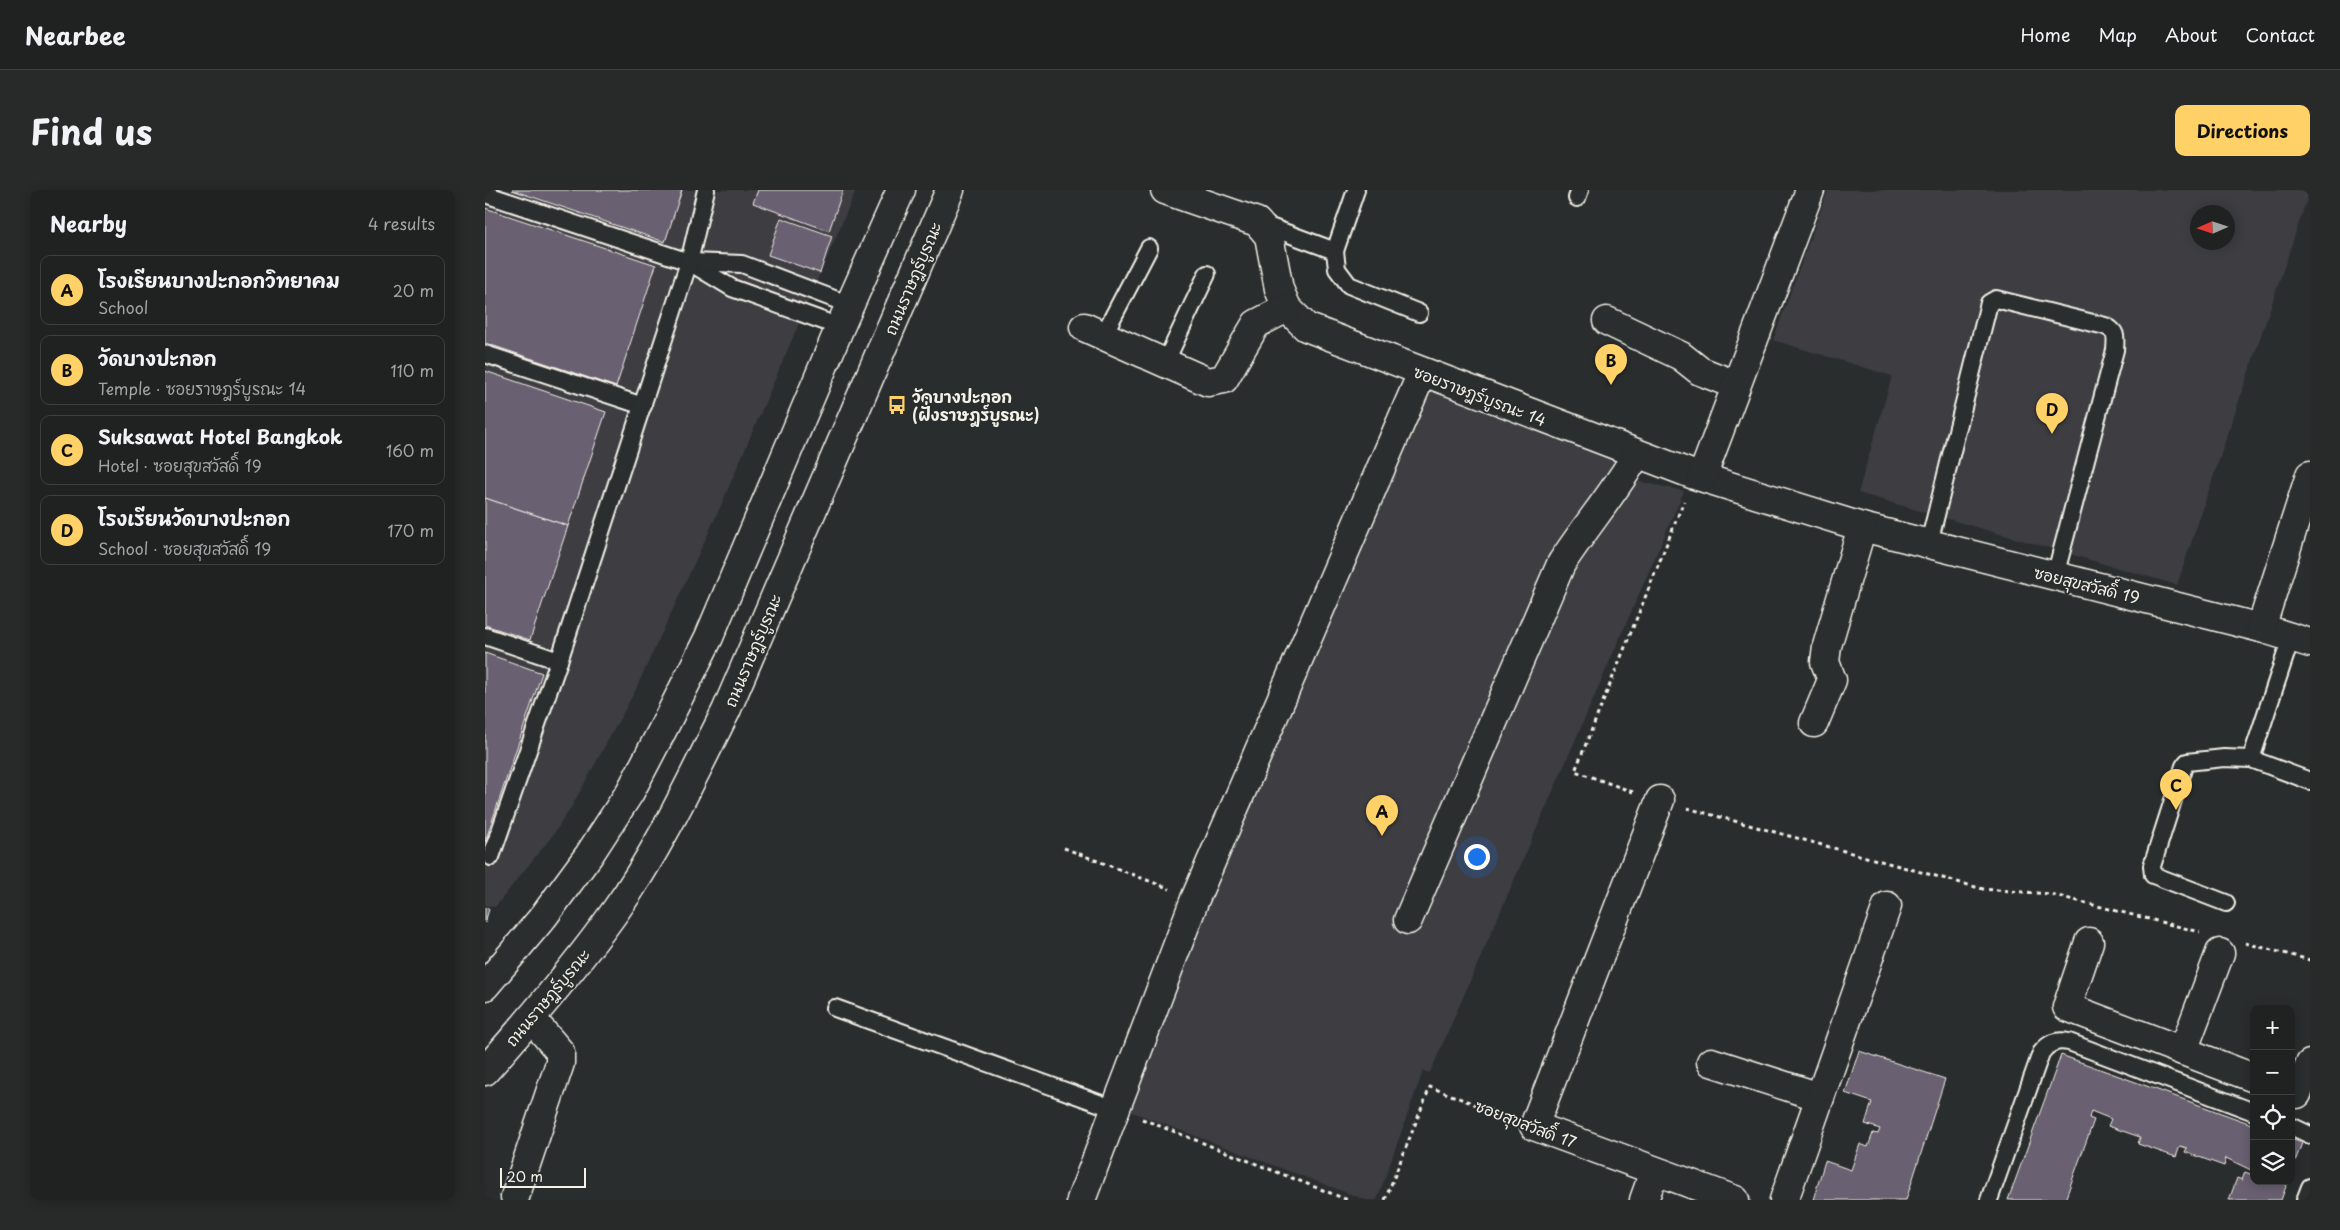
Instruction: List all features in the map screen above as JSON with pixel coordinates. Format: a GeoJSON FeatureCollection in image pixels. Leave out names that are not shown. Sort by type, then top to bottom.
{"type":"FeatureCollection","features":[{"type":"Feature","properties":{"kind":"street"},"geometry":{"type":"LineString","coordinates":[[485,986],[549,909],[589,855],[630,792],[709,637],[845,316],[901,190]]}},
{"type":"Feature","properties":{"kind":"street","name":"ถนนราษฎร์บูรณะ"},"geometry":{"type":"LineString","coordinates":[[485,1071],[573,968],[617,908],[652,853],[689,785],[730,702],[950,190]]}},
{"type":"Feature","properties":{"kind":"street"},"geometry":{"type":"LineString","coordinates":[[1165,190],[1257,222]]}},
{"type":"Feature","properties":{"kind":"street"},"geometry":{"type":"LineString","coordinates":[[1698,476],[1736,385],[1810,190]]}},
{"type":"Feature","properties":{"kind":"street","name":"ซอยราษฎร์บูรณะ 14"},"geometry":{"type":"LineString","coordinates":[[1257,222],[1269,236],[1279,289],[1287,308],[1306,327],[1698,476],[1862,527]]}},
{"type":"Feature","properties":{"kind":"street"},"geometry":{"type":"LineString","coordinates":[[1094,332],[1208,382],[1224,379],[1256,324],[1287,308]]}},
{"type":"Feature","properties":{"kind":"street"},"geometry":{"type":"LineString","coordinates":[[1607,321],[1681,356],[1700,371],[1736,385]]}},
{"type":"Feature","properties":{"kind":"street"},"geometry":{"type":"LineString","coordinates":[[1081,1200],[1195,898],[1423,373]]}},
{"type":"Feature","properties":{"kind":"street"},"geometry":{"type":"LineString","coordinates":[[1408,920],[1561,564],[1581,534],[1619,485],[1637,454]]}},
{"type":"Feature","properties":{"kind":"street"},"geometry":{"type":"LineString","coordinates":[[2261,628],[2310,475]]}},
{"type":"Feature","properties":{"kind":"street"},"geometry":{"type":"LineString","coordinates":[[1814,723],[1832,680],[1825,662],[1827,646],[1862,527]]}},
{"type":"Feature","properties":{"kind":"street","name":"ซอยสุขสวัสดิ์ 19"},"geometry":{"type":"LineString","coordinates":[[1862,527],[2261,628],[2300,640]]}},
{"type":"Feature","properties":{"kind":"street"},"geometry":{"type":"LineString","coordinates":[[1534,1126],[1660,800]]}},
{"type":"Feature","properties":{"kind":"street"},"geometry":{"type":"LineString","coordinates":[[1784,1200],[1887,906]]}},
{"type":"Feature","properties":{"kind":"street"},"geometry":{"type":"LineString","coordinates":[[2089,942],[2067,1007],[2250,1076]]}},
{"type":"Feature","properties":{"kind":"street"},"geometry":{"type":"LineString","coordinates":[[2183,1051],[2222,943]]}},
{"type":"Feature","properties":{"kind":"street"},"geometry":{"type":"LineString","coordinates":[[515,1197],[560,1063],[560,1052],[531,1018]]}},
{"type":"Feature","properties":{"kind":"street"},"geometry":{"type":"LineString","coordinates":[[1711,1062],[1820,1097]]}},
{"type":"Feature","properties":{"kind":"street"},"geometry":{"type":"LineString","coordinates":[[2299,1095],[2310,1064]]}},
{"type":"Feature","properties":{"kind":"street","name":"ซอยสุขสวัสดิ์ 17"},"geometry":{"type":"LineString","coordinates":[[1534,1126],[1654,1172],[1735,1200]]}},
{"type":"Feature","properties":{"kind":"street"},"geometry":{"type":"LineString","coordinates":[[1644,1200],[1654,1172]]}},
{"type":"Feature","properties":{"kind":"lane"},"geometry":{"type":"LineString","coordinates":[[491,857],[559,660],[643,406],[689,262],[706,190]]}},
{"type":"Feature","properties":{"kind":"lane"},"geometry":{"type":"LineString","coordinates":[[1356,190],[1335,252],[1337,269],[1349,285],[1419,313]]}},
{"type":"Feature","properties":{"kind":"lane"},"geometry":{"type":"LineString","coordinates":[[485,194],[689,262],[732,288],[845,316]]}},
{"type":"Feature","properties":{"kind":"lane"},"geometry":{"type":"LineString","coordinates":[[1257,222],[1335,252]]}},
{"type":"Feature","properties":{"kind":"lane"},"geometry":{"type":"LineString","coordinates":[[1094,332],[1149,248]]}},
{"type":"Feature","properties":{"kind":"lane"},"geometry":{"type":"LineString","coordinates":[[689,262],[742,264],[845,316]]}},
{"type":"Feature","properties":{"kind":"lane"},"geometry":{"type":"LineString","coordinates":[[1165,363],[1207,274]]}},
{"type":"Feature","properties":{"kind":"lane"},"geometry":{"type":"LineString","coordinates":[[1929,543],[1989,303],[1996,299],[2004,300],[2105,326],[2113,329],[2115,334],[2115,350],[2055,576]]}},
{"type":"Feature","properties":{"kind":"lane"},"geometry":{"type":"LineString","coordinates":[[485,354],[643,406]]}},
{"type":"Feature","properties":{"kind":"lane"},"geometry":{"type":"LineString","coordinates":[[485,636],[559,660]]}},
{"type":"Feature","properties":{"kind":"lane"},"geometry":{"type":"LineString","coordinates":[[2251,759],[2300,640]]}},
{"type":"Feature","properties":{"kind":"lane"},"geometry":{"type":"LineString","coordinates":[[2226,902],[2153,875],[2152,866],[2184,766],[2187,762],[2224,758],[2251,759],[2310,781]]}},
{"type":"Feature","properties":{"kind":"lane"},"geometry":{"type":"LineString","coordinates":[[835,1008],[1115,1109]]}},
{"type":"Feature","properties":{"kind":"lane"},"geometry":{"type":"LineString","coordinates":[[1989,1200],[2041,1052],[2051,1043],[2059,1040],[2069,1042],[2250,1110]]}},
{"type":"Feature","properties":{"kind":"lane"},"geometry":{"type":"LineString","coordinates":[[2295,1128],[2310,1135]]}},
{"type":"Feature","properties":{"kind":"lane"},"geometry":{"type":"LineString","coordinates":[[2305,1200],[2310,1187]]}},
{"type":"Feature","properties":{"kind":"path"},"geometry":{"type":"LineString","coordinates":[[1698,476],[1575,771],[1660,800],[1983,889],[2050,894],[2222,943],[2310,960]]}},
{"type":"Feature","properties":{"kind":"path"},"geometry":{"type":"LineString","coordinates":[[1063,848],[1195,898]]}},
{"type":"Feature","properties":{"kind":"path","name":"ซอยสุขสวัสดิ์ 17"},"geometry":{"type":"LineString","coordinates":[[1385,1200],[1431,1087],[1534,1126]]}},
{"type":"Feature","properties":{"kind":"path"},"geometry":{"type":"LineString","coordinates":[[1115,1109],[1348,1200]]}},
{"type":"Feature","properties":{"kind":"shaded area"},"geometry":{"type":"Polygon","coordinates":[[[485,190],[856,190],[719,510],[634,693],[572,806],[553,835],[495,907],[485,905],[485,190]]]}},
{"type":"Feature","properties":{"kind":"shaded area"},"geometry":{"type":"Polygon","coordinates":[[[1828,190],[2310,190],[2177,585],[1858,493],[1892,376],[1773,340],[1828,190]]]}},
{"type":"Feature","properties":{"kind":"shaded area"},"geometry":{"type":"Polygon","coordinates":[[[1426,386],[1608,456],[1632,480],[1684,491],[1430,1073],[1423,1071],[1377,1200],[1366,1200],[1124,1109],[1211,883],[1426,386]]]}},
{"type":"Feature","properties":{"kind":"building"},"geometry":{"type":"Polygon","coordinates":[[[512,190],[682,190],[665,242],[512,190]]]}},
{"type":"Feature","properties":{"kind":"building"},"geometry":{"type":"Polygon","coordinates":[[[758,190],[843,190],[829,231],[753,203],[758,190]]]}},
{"type":"Feature","properties":{"kind":"building"},"geometry":{"type":"Polygon","coordinates":[[[485,208],[656,265],[616,387],[485,343],[485,208]]]}},
{"type":"Feature","properties":{"kind":"building"},"geometry":{"type":"Polygon","coordinates":[[[781,218],[832,236],[820,273],[768,255],[781,218]]]}},
{"type":"Feature","properties":{"kind":"building"},"geometry":{"type":"Polygon","coordinates":[[[485,371],[606,412],[568,526],[485,498],[485,371]]]}},
{"type":"Feature","properties":{"kind":"building"},"geometry":{"type":"Polygon","coordinates":[[[485,498],[568,526],[530,640],[485,625],[485,498]]]}},
{"type":"Feature","properties":{"kind":"building"},"geometry":{"type":"Polygon","coordinates":[[[485,653],[542,673],[485,842],[485,653]]]}},
{"type":"Feature","properties":{"kind":"building"},"geometry":{"type":"Polygon","coordinates":[[[485,908],[489,909],[485,923],[485,908]]]}},
{"type":"Feature","properties":{"kind":"building"},"geometry":{"type":"Polygon","coordinates":[[[1859,1051],[1945,1079],[1906,1200],[1813,1200],[1825,1161],[1851,1170],[1860,1144],[1868,1147],[1873,1133],[1878,1134],[1880,1129],[1865,1124],[1872,1102],[1845,1093],[1859,1051]]]}},
{"type":"Feature","properties":{"kind":"building"},"geometry":{"type":"Polygon","coordinates":[[[2061,1055],[2250,1124],[2250,1170],[2226,1158],[2224,1166],[2185,1152],[2187,1148],[2180,1146],[2176,1157],[2138,1144],[2140,1137],[2108,1126],[2111,1119],[2091,1111],[2089,1118],[2094,1120],[2065,1200],[2008,1200],[2061,1055]]]}},
{"type":"Feature","properties":{"kind":"building"},"geometry":{"type":"Polygon","coordinates":[[[2295,1140],[2302,1143],[2295,1161],[2295,1140]]]}},
{"type":"Feature","properties":{"kind":"building"},"geometry":{"type":"Polygon","coordinates":[[[2245,1172],[2250,1174],[2250,1185],[2287,1185],[2281,1200],[2229,1200],[2237,1178],[2242,1180],[2245,1172]]]}},
{"type":"Feature","properties":{"kind":"place","name":"วัดบางปะกอก"},"geometry":{"type":"Point","coordinates":[1611,385]}},
{"type":"Feature","properties":{"kind":"place","name":"วัดบางปะกอก (ฝั่งราษฎร์บูรณะ)"},"geometry":{"type":"Point","coordinates":[897,405]}},
{"type":"Feature","properties":{"kind":"place","name":"โรงเรียนวัดบางปะกอก"},"geometry":{"type":"Point","coordinates":[2052,434]}},
{"type":"Feature","properties":{"kind":"place","name":"Suksawat Hotel Bangkok"},"geometry":{"type":"Point","coordinates":[2176,810]}},
{"type":"Feature","properties":{"kind":"place","name":"โรงเรียนบางปะกอกวิทยาคม"},"geometry":{"type":"Point","coordinates":[1382,836]}}]}
